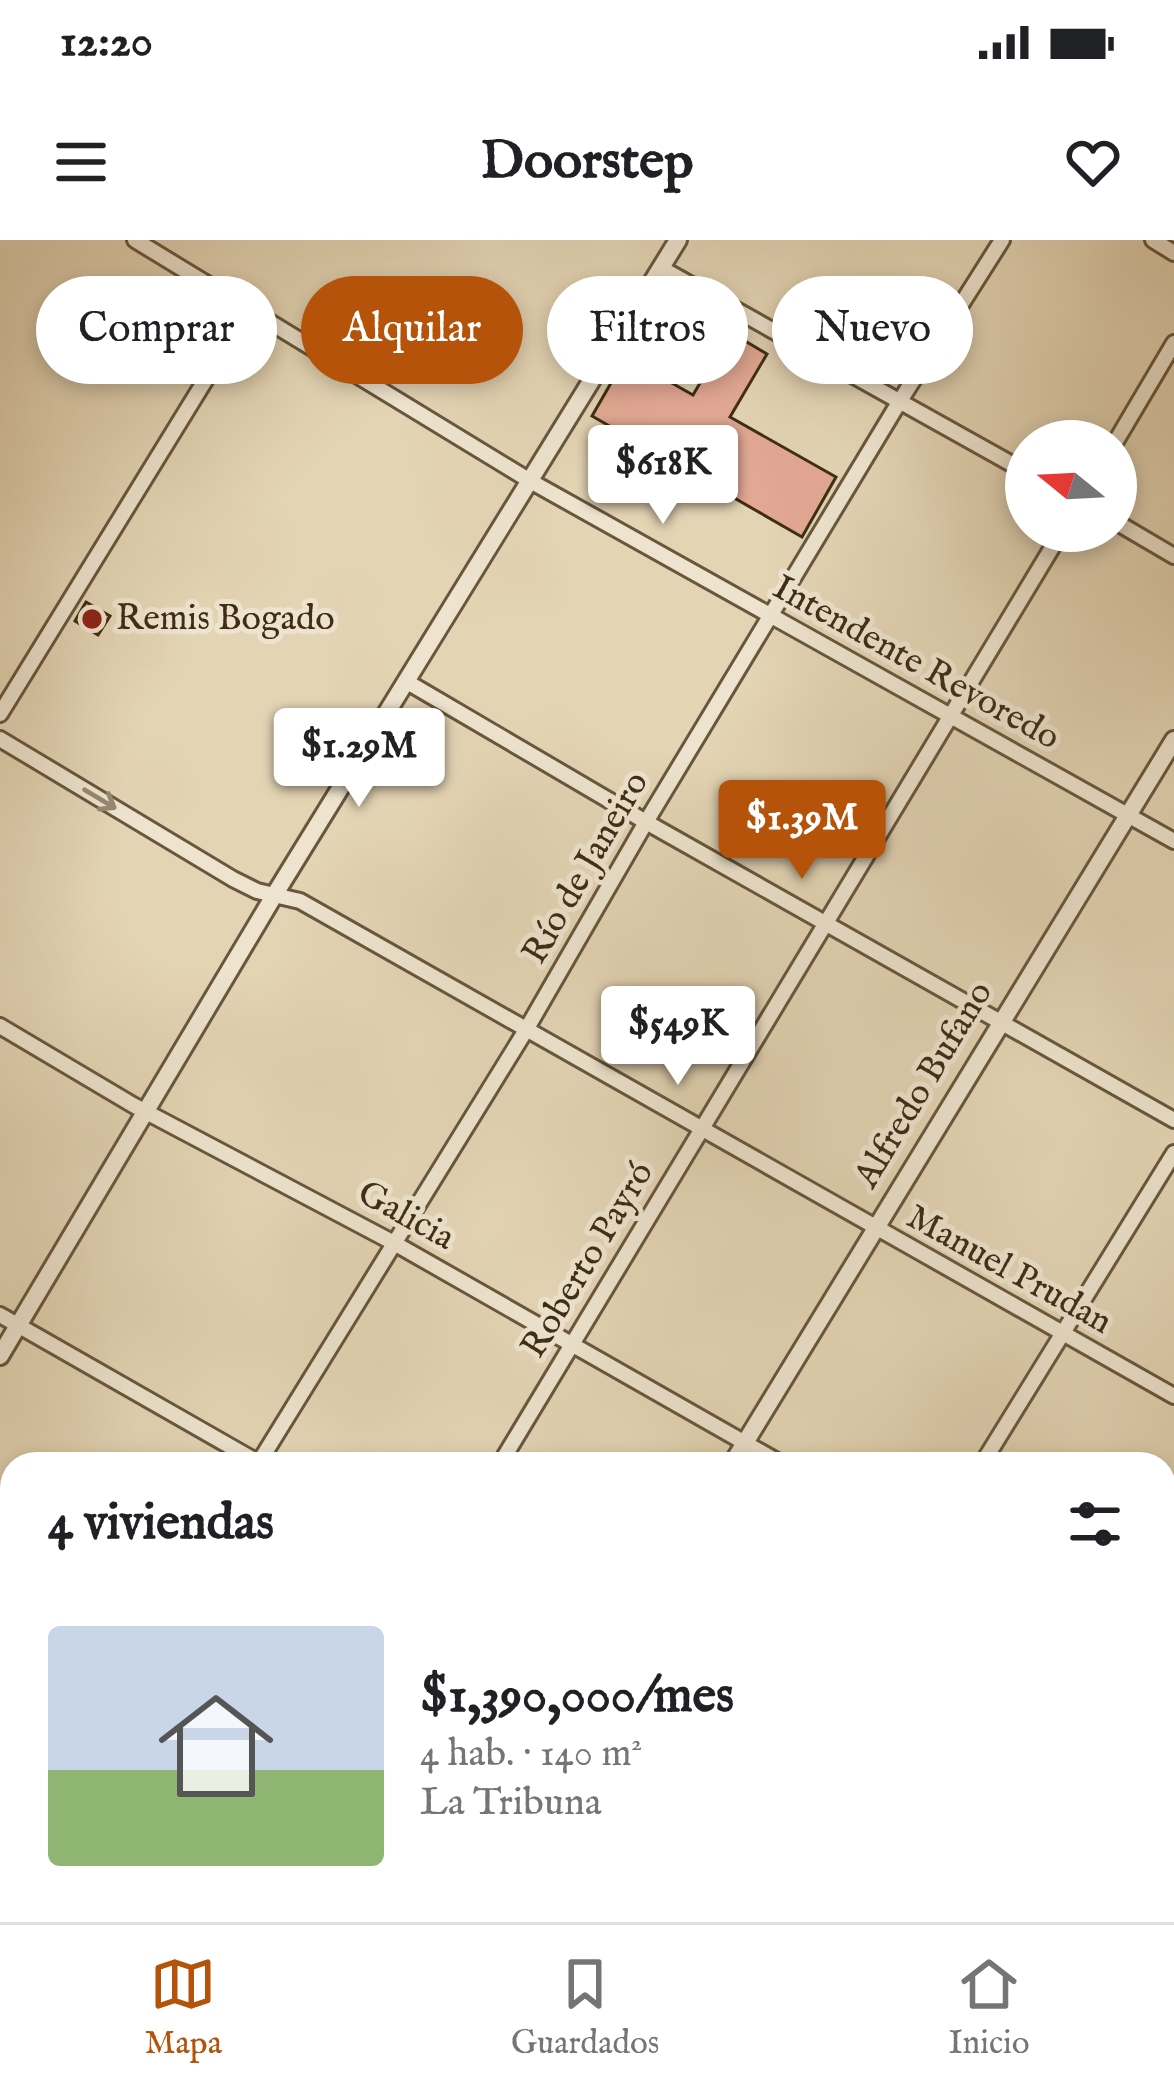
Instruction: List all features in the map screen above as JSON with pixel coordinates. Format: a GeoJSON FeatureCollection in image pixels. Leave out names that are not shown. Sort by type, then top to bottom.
{"type":"FeatureCollection","features":[{"type":"Feature","properties":{"kind":"street","name":"Intendente Revoredo"},"geometry":{"type":"LineString","coordinates":[[135,240],[194,276]]}},
{"type":"Feature","properties":{"kind":"street"},"geometry":{"type":"LineString","coordinates":[[0,1356],[275,894],[678,240]]}},
{"type":"Feature","properties":{"kind":"street","name":"Río de Janeiro"},"geometry":{"type":"LineString","coordinates":[[267,1452],[526,1030],[770,615],[1002,240]]}},
{"type":"Feature","properties":{"kind":"street"},"geometry":{"type":"LineString","coordinates":[[1153,240],[1174,253]]}},
{"type":"Feature","properties":{"kind":"street"},"geometry":{"type":"LineString","coordinates":[[661,268],[1005,461]]}},
{"type":"Feature","properties":{"kind":"street","name":"Intendente Revoredo"},"geometry":{"type":"LineString","coordinates":[[277,326],[532,482],[1174,841]]}},
{"type":"Feature","properties":{"kind":"street"},"geometry":{"type":"LineString","coordinates":[[1128,420],[1174,343]]}},
{"type":"Feature","properties":{"kind":"street"},"geometry":{"type":"LineString","coordinates":[[0,714],[203,384]]}},
{"type":"Feature","properties":{"kind":"street"},"geometry":{"type":"LineString","coordinates":[[1137,534],[1174,556]]}},
{"type":"Feature","properties":{"kind":"street","name":"Roberto Payró"},"geometry":{"type":"LineString","coordinates":[[507,1452],[1049,552]]}},
{"type":"Feature","properties":{"kind":"street"},"geometry":{"type":"LineString","coordinates":[[409,683],[1174,1120]]}},
{"type":"Feature","properties":{"kind":"street","name":"Manuel Prudan"},"geometry":{"type":"LineString","coordinates":[[0,739],[233,879],[300,902],[1174,1396]]}},
{"type":"Feature","properties":{"kind":"street","name":"Alfredo Bufano"},"geometry":{"type":"LineString","coordinates":[[739,1452],[1174,740]]}},
{"type":"Feature","properties":{"kind":"street","name":"Galicia"},"geometry":{"type":"LineString","coordinates":[[0,1026],[762,1452]]}},
{"type":"Feature","properties":{"kind":"street"},"geometry":{"type":"LineString","coordinates":[[989,1452],[1174,1153]]}},
{"type":"Feature","properties":{"kind":"street"},"geometry":{"type":"LineString","coordinates":[[0,1315],[239,1452]]}},
{"type":"Feature","properties":{"kind":"building"},"geometry":{"type":"Polygon","coordinates":[[[748,343],[767,354],[730,417],[836,477],[802,537],[592,416],[610,384],[674,384],[693,395],[699,384],[748,384],[748,343]]]}},
{"type":"Feature","properties":{"kind":"building","name":"Remis Bogado"},"geometry":{"type":"Polygon","coordinates":[[[86,602],[110,616],[98,635],[75,621],[86,602]]]}},
{"type":"Feature","properties":{"kind":"place","name":"Remis Bogado"},"geometry":{"type":"Point","coordinates":[92,619]}}]}
